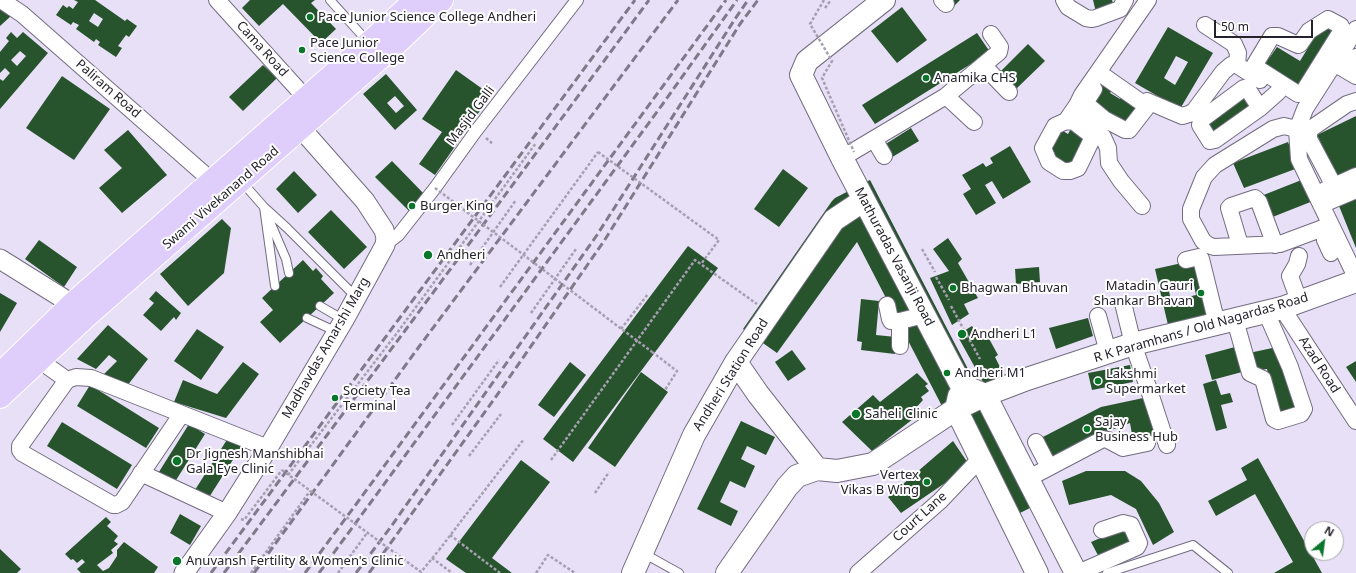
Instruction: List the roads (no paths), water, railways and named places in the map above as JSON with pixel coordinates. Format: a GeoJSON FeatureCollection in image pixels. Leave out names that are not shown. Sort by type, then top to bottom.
{"type":"FeatureCollection","features":[{"type":"Feature","properties":{"kind":"main road","name":"Swami Vivekanand Road"},"geometry":{"type":"LineString","coordinates":[[312,105],[368,43],[415,0]]}},
{"type":"Feature","properties":{"kind":"main road","name":"Swami Vivekanand Road"},"geometry":{"type":"LineString","coordinates":[[0,374],[72,304],[212,181],[294,121],[312,105],[396,44],[442,0]]}},
{"type":"Feature","properties":{"kind":"main road","name":"Mathuradas Vasanji Road"},"geometry":{"type":"LineString","coordinates":[[882,1],[807,60],[801,75],[827,129],[848,155],[864,200],[961,385]]}},
{"type":"Feature","properties":{"kind":"main road","name":"Swami Vivekanand Road"},"geometry":{"type":"LineString","coordinates":[[0,397],[87,316],[241,181],[294,121]]}},
{"type":"Feature","properties":{"kind":"main road","name":"Andheri Station Road"},"geometry":{"type":"LineString","coordinates":[[632,573],[694,435],[736,362],[834,220],[864,200]]}},
{"type":"Feature","properties":{"kind":"main road","name":"R K Paramhans / Old Nagardas Road"},"geometry":{"type":"LineString","coordinates":[[817,468],[837,471],[873,464],[956,409],[1027,379],[1133,344],[1282,307],[1356,280]]}},
{"type":"Feature","properties":{"kind":"main road"},"geometry":{"type":"LineString","coordinates":[[727,573],[787,487],[797,476],[817,468],[758,394],[736,362]]}},
{"type":"Feature","properties":{"kind":"main road"},"geometry":{"type":"LineString","coordinates":[[1037,573],[956,409],[961,385],[985,396],[1077,573]]}},
{"type":"Feature","properties":{"kind":"street","name":"Paliram Road"},"geometry":{"type":"LineString","coordinates":[[1,0],[22,14],[212,181]]}},
{"type":"Feature","properties":{"kind":"street","name":"Cama Road"},"geometry":{"type":"LineString","coordinates":[[217,0],[312,105]]}},
{"type":"Feature","properties":{"kind":"street","name":"Masjid Galli"},"geometry":{"type":"LineString","coordinates":[[385,246],[398,235],[435,188],[476,131],[577,0]]}},
{"type":"Feature","properties":{"kind":"street"},"geometry":{"type":"LineString","coordinates":[[1064,0],[1068,7],[1086,18],[1096,18],[1123,4],[1134,19]]}},
{"type":"Feature","properties":{"kind":"street"},"geometry":{"type":"LineString","coordinates":[[1096,128],[1086,104],[1087,100],[1100,74],[1134,19],[1148,0]]}},
{"type":"Feature","properties":{"kind":"street"},"geometry":{"type":"LineString","coordinates":[[1338,68],[1343,29],[1341,26],[1328,19],[1309,31],[1298,45],[1278,36],[1272,36],[1254,64],[1257,69],[1299,94],[1302,94],[1311,90],[1338,68],[1356,57]]}},
{"type":"Feature","properties":{"kind":"street"},"geometry":{"type":"LineString","coordinates":[[1205,25],[1234,44],[1238,53],[1237,65]]}},
{"type":"Feature","properties":{"kind":"street"},"geometry":{"type":"LineString","coordinates":[[1338,68],[1356,30]]}},
{"type":"Feature","properties":{"kind":"street"},"geometry":{"type":"LineString","coordinates":[[848,155],[946,96],[999,52],[1000,47],[991,34]]}},
{"type":"Feature","properties":{"kind":"street"},"geometry":{"type":"LineString","coordinates":[[983,65],[1010,92]]}},
{"type":"Feature","properties":{"kind":"street"},"geometry":{"type":"LineString","coordinates":[[1147,101],[1182,116],[1189,114],[1194,111],[1223,72],[1231,65],[1237,65],[1305,109]]}},
{"type":"Feature","properties":{"kind":"street"},"geometry":{"type":"LineString","coordinates":[[1096,128],[1091,135],[1091,141],[1078,168],[1070,171],[1063,171],[1049,162],[1043,148],[1055,126],[1066,121],[1078,105],[1082,95],[1100,74]]}},
{"type":"Feature","properties":{"kind":"street"},"geometry":{"type":"LineString","coordinates":[[1066,121],[1096,128],[1129,130],[1146,108],[1145,105],[1100,74]]}},
{"type":"Feature","properties":{"kind":"street"},"geometry":{"type":"LineString","coordinates":[[889,130],[887,126],[888,123],[915,107],[953,80]]}},
{"type":"Feature","properties":{"kind":"street"},"geometry":{"type":"LineString","coordinates":[[1311,90],[1305,109],[1299,159],[1318,199],[1329,239],[1356,277]]}},
{"type":"Feature","properties":{"kind":"street"},"geometry":{"type":"LineString","coordinates":[[1260,108],[1278,92]]}},
{"type":"Feature","properties":{"kind":"street"},"geometry":{"type":"LineString","coordinates":[[946,96],[974,122]]}},
{"type":"Feature","properties":{"kind":"street"},"geometry":{"type":"LineString","coordinates":[[1329,239],[1275,245],[1211,246],[1204,241],[1194,225],[1191,219],[1191,209],[1204,177],[1215,164],[1273,129],[1284,126],[1303,131],[1312,128],[1347,104],[1356,101]]}},
{"type":"Feature","properties":{"kind":"street"},"geometry":{"type":"LineString","coordinates":[[1078,105],[1080,112],[1103,137],[1108,148],[1109,163],[1121,181],[1142,206]]}},
{"type":"Feature","properties":{"kind":"street"},"geometry":{"type":"LineString","coordinates":[[294,121],[365,201],[384,230],[386,238],[385,246]]}},
{"type":"Feature","properties":{"kind":"street"},"geometry":{"type":"LineString","coordinates":[[1303,131],[1309,139],[1334,186]]}},
{"type":"Feature","properties":{"kind":"street"},"geometry":{"type":"LineString","coordinates":[[874,139],[884,156]]}},
{"type":"Feature","properties":{"kind":"street"},"geometry":{"type":"LineString","coordinates":[[1318,199],[1334,186],[1356,176]]}},
{"type":"Feature","properties":{"kind":"street"},"geometry":{"type":"LineString","coordinates":[[1318,199],[1356,190]]}},
{"type":"Feature","properties":{"kind":"street"},"geometry":{"type":"LineString","coordinates":[[1240,245],[1229,208],[1255,198],[1260,202],[1275,245]]}},
{"type":"Feature","properties":{"kind":"street","name":"Madhavdas Amarshi Marg"},"geometry":{"type":"LineString","coordinates":[[184,573],[236,517],[268,448],[357,297],[385,246]]}},
{"type":"Feature","properties":{"kind":"street"},"geometry":{"type":"LineString","coordinates":[[1186,260],[1198,257],[1201,259],[1226,322],[1250,373],[1263,379],[1274,419],[1278,421],[1301,414],[1304,409],[1290,367],[1282,307],[1290,276],[1297,264],[1299,256]]}},
{"type":"Feature","properties":{"kind":"street"},"geometry":{"type":"LineString","coordinates":[[0,259],[72,304]]}},
{"type":"Feature","properties":{"kind":"street"},"geometry":{"type":"LineString","coordinates":[[887,305],[891,321],[900,321],[924,315]]}},
{"type":"Feature","properties":{"kind":"street"},"geometry":{"type":"LineString","coordinates":[[1124,307],[1133,344],[1167,445]]}},
{"type":"Feature","properties":{"kind":"street","name":"Azad Road"},"geometry":{"type":"LineString","coordinates":[[1282,307],[1356,421]]}},
{"type":"Feature","properties":{"kind":"street"},"geometry":{"type":"LineString","coordinates":[[1094,317],[1104,354]]}},
{"type":"Feature","properties":{"kind":"street"},"geometry":{"type":"LineString","coordinates":[[900,321],[900,346]]}},
{"type":"Feature","properties":{"kind":"street"},"geometry":{"type":"LineString","coordinates":[[39,360],[67,380]]}},
{"type":"Feature","properties":{"kind":"street"},"geometry":{"type":"LineString","coordinates":[[181,415],[122,502],[116,506],[22,453],[20,450],[20,446],[67,380],[76,377],[91,378],[181,415],[268,448]]}},
{"type":"Feature","properties":{"kind":"street"},"geometry":{"type":"LineString","coordinates":[[1028,479],[1103,438],[1123,448],[1147,443]]}},
{"type":"Feature","properties":{"kind":"street"},"geometry":{"type":"LineString","coordinates":[[1036,442],[1049,467]]}},
{"type":"Feature","properties":{"kind":"street","name":"Court Lane"},"geometry":{"type":"LineString","coordinates":[[858,573],[940,500],[980,459]]}},
{"type":"Feature","properties":{"kind":"street"},"geometry":{"type":"LineString","coordinates":[[141,473],[236,517]]}},
{"type":"Feature","properties":{"kind":"street"},"geometry":{"type":"LineString","coordinates":[[1077,573],[1137,547],[1139,543],[1131,525],[1123,523],[1102,530]]}},
{"type":"Feature","properties":{"kind":"lane"},"geometry":{"type":"LineString","coordinates":[[330,0],[368,43]]}},
{"type":"Feature","properties":{"kind":"lane"},"geometry":{"type":"LineString","coordinates":[[241,181],[264,207],[357,297]]}},
{"type":"Feature","properties":{"kind":"lane"},"geometry":{"type":"LineString","coordinates":[[264,207],[286,259],[289,273]]}},
{"type":"Feature","properties":{"kind":"lane"},"geometry":{"type":"LineString","coordinates":[[264,207],[275,286]]}},
{"type":"Feature","properties":{"kind":"lane"},"geometry":{"type":"LineString","coordinates":[[320,306],[340,326]]}},
{"type":"Feature","properties":{"kind":"lane"},"geometry":{"type":"LineString","coordinates":[[307,318],[340,326]]}},
{"type":"Feature","properties":{"kind":"lane"},"geometry":{"type":"LineString","coordinates":[[1107,573],[1194,545],[1228,573]]}},
{"type":"Feature","properties":{"kind":"lane"},"geometry":{"type":"LineString","coordinates":[[642,552],[678,573]]}},
{"type":"Feature","properties":{"kind":"railway"},"geometry":{"type":"LineString","coordinates":[[211,573],[635,0]]}},
{"type":"Feature","properties":{"kind":"railway"},"geometry":{"type":"LineString","coordinates":[[224,573],[649,0]]}},
{"type":"Feature","properties":{"kind":"railway"},"geometry":{"type":"LineString","coordinates":[[254,573],[421,344],[678,0]]}},
{"type":"Feature","properties":{"kind":"railway"},"geometry":{"type":"LineString","coordinates":[[305,573],[726,0]]}},
{"type":"Feature","properties":{"kind":"railway"},"geometry":{"type":"LineString","coordinates":[[319,573],[662,105],[737,0]]}},
{"type":"Feature","properties":{"kind":"railway"},"geometry":{"type":"LineString","coordinates":[[356,573],[390,528],[597,235],[748,0]]}},
{"type":"Feature","properties":{"kind":"railway"},"geometry":{"type":"LineString","coordinates":[[369,573],[495,398],[604,241],[740,24],[758,0]]}},
{"type":"Feature","properties":{"kind":"place","name":"Pace Junior Science College Andheri"},"geometry":{"type":"Point","coordinates":[310,17]}},
{"type":"Feature","properties":{"kind":"place","name":"Pace Junior Science College"},"geometry":{"type":"Point","coordinates":[302,50]}},
{"type":"Feature","properties":{"kind":"place","name":"Anamika CHS"},"geometry":{"type":"Point","coordinates":[926,78]}},
{"type":"Feature","properties":{"kind":"place","name":"Burger King"},"geometry":{"type":"Point","coordinates":[412,206]}},
{"type":"Feature","properties":{"kind":"place","name":"Andheri"},"geometry":{"type":"Point","coordinates":[428,255]}},
{"type":"Feature","properties":{"kind":"place","name":"Bhagwan Bhuvan"},"geometry":{"type":"Point","coordinates":[953,288]}},
{"type":"Feature","properties":{"kind":"place","name":"Matadin Gauri Shankar Bhavan"},"geometry":{"type":"Point","coordinates":[1201,293]}},
{"type":"Feature","properties":{"kind":"place","name":"Andheri L1"},"geometry":{"type":"Point","coordinates":[962,334]}},
{"type":"Feature","properties":{"kind":"place","name":"Andheri M1"},"geometry":{"type":"Point","coordinates":[947,373]}},
{"type":"Feature","properties":{"kind":"place","name":"Lakshmi Supermarket"},"geometry":{"type":"Point","coordinates":[1098,381]}},
{"type":"Feature","properties":{"kind":"place","name":"Society Tea Terminal"},"geometry":{"type":"Point","coordinates":[335,398]}},
{"type":"Feature","properties":{"kind":"place","name":"Saheli Clinic"},"geometry":{"type":"Point","coordinates":[856,414]}},
{"type":"Feature","properties":{"kind":"place","name":"Sajay Business Hub"},"geometry":{"type":"Point","coordinates":[1087,429]}},
{"type":"Feature","properties":{"kind":"place","name":"Dr Jignesh Manshibhai Gala Eye Clinic"},"geometry":{"type":"Point","coordinates":[177,461]}},
{"type":"Feature","properties":{"kind":"place","name":"Vertex Vikas B Wing"},"geometry":{"type":"Point","coordinates":[927,482]}},
{"type":"Feature","properties":{"kind":"place","name":"Anuvansh Fertility & Women's Clinic"},"geometry":{"type":"Point","coordinates":[177,561]}}]}
